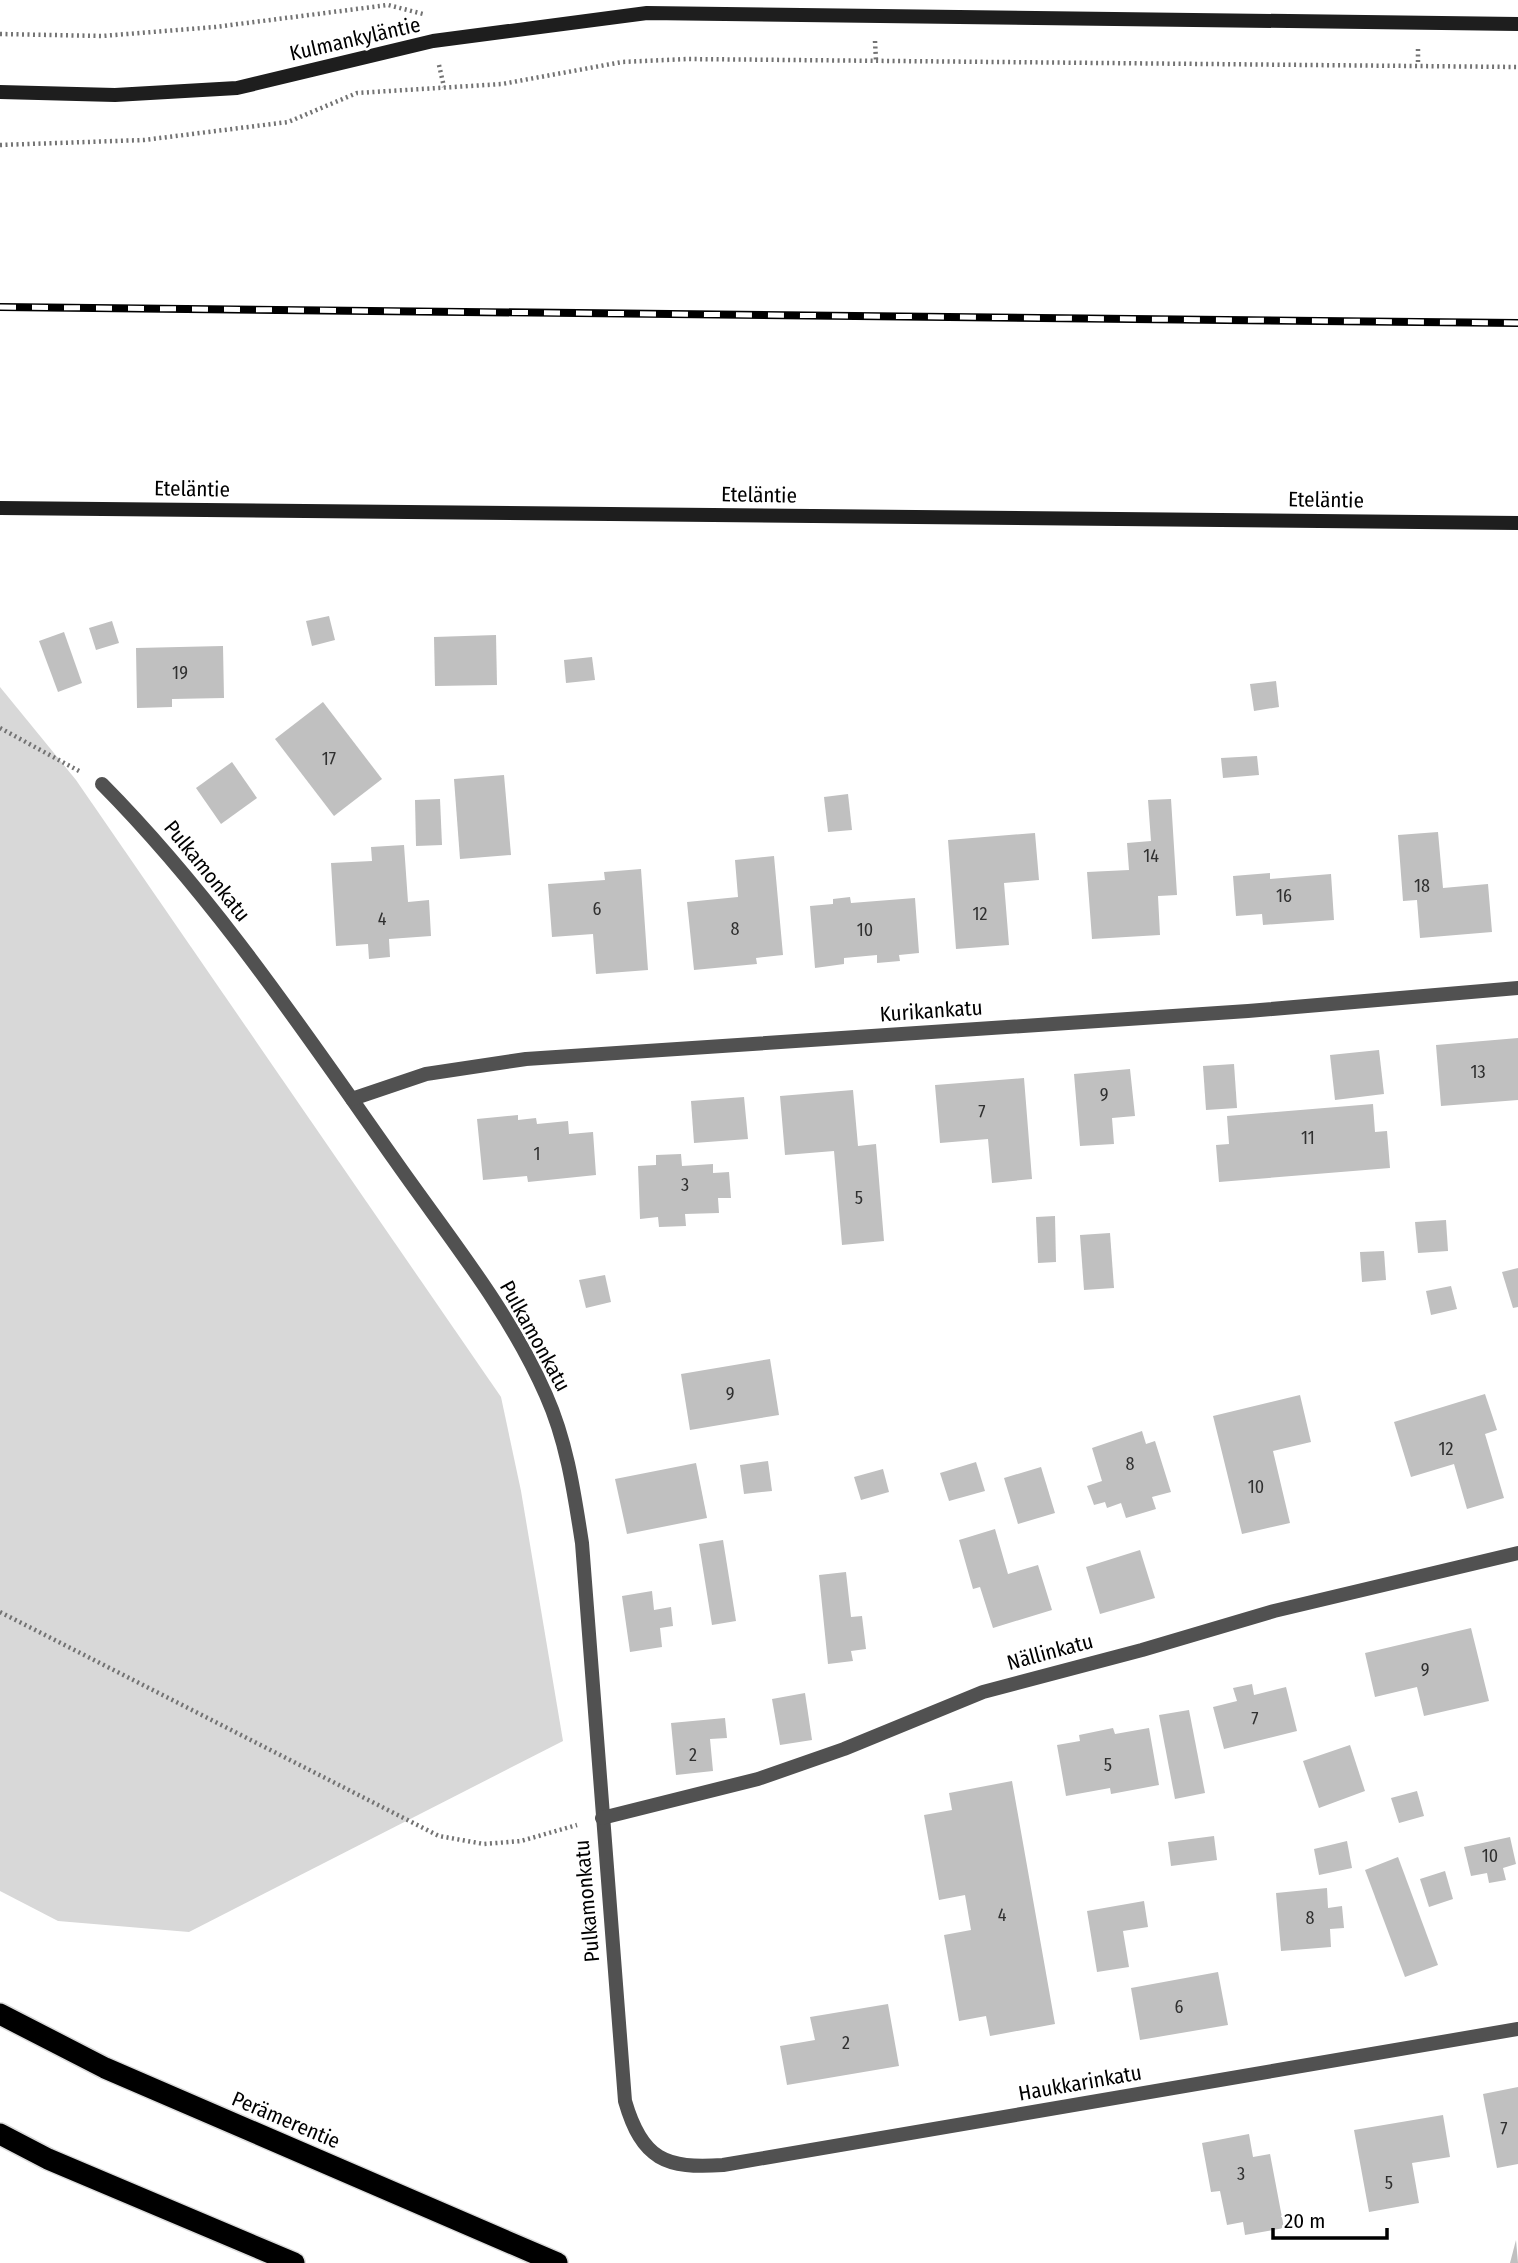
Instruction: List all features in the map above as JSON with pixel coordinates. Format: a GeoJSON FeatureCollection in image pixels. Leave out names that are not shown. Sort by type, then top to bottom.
{"type":"FeatureCollection","features":[{"type":"Feature","properties":{"kind":"highway","name":"Perämerentie"},"geometry":{"type":"LineString","coordinates":[[0,2014],[105,2068],[557,2263]]}},
{"type":"Feature","properties":{"kind":"highway"},"geometry":{"type":"LineString","coordinates":[[0,2134],[48,2159],[294,2263]]}},
{"type":"Feature","properties":{"kind":"street","name":"Kulmankyläntie"},"geometry":{"type":"LineString","coordinates":[[0,92],[115,95],[237,88],[433,41],[648,13],[1518,24]]}},
{"type":"Feature","properties":{"kind":"street","name":"Eteläntie"},"geometry":{"type":"LineString","coordinates":[[0,509],[1518,523]]}},
{"type":"Feature","properties":{"kind":"street","name":"Pulkamonkatu"},"geometry":{"type":"LineString","coordinates":[[102,784],[146,829],[205,897],[352,1099],[516,1335],[556,1418],[569,1464],[582,1543],[625,2101],[633,2124],[651,2151]]}},
{"type":"Feature","properties":{"kind":"street","name":"Kurikankatu"},"geometry":{"type":"LineString","coordinates":[[352,1099],[426,1074],[526,1059],[1248,1012],[1518,988]]}},
{"type":"Feature","properties":{"kind":"street","name":"Nällinkatu"},"geometry":{"type":"LineString","coordinates":[[602,1818],[758,1779],[844,1749],[983,1692],[1142,1650],[1273,1611],[1518,1553]]}},
{"type":"Feature","properties":{"kind":"street","name":"Haukkarinkatu"},"geometry":{"type":"LineString","coordinates":[[651,2151],[671,2164],[690,2167],[723,2165],[1518,2029]]}},
{"type":"Feature","properties":{"kind":"path"},"geometry":{"type":"LineString","coordinates":[[0,34],[102,36],[215,27],[388,2],[426,15],[433,41]]}},
{"type":"Feature","properties":{"kind":"path"},"geometry":{"type":"LineString","coordinates":[[0,145],[144,141],[275,124],[288,122],[357,93],[502,84],[622,62],[687,59],[1518,67]]}},
{"type":"Feature","properties":{"kind":"path"},"geometry":{"type":"LineString","coordinates":[[0,728],[102,784]]}},
{"type":"Feature","properties":{"kind":"path"},"geometry":{"type":"LineString","coordinates":[[0,1612],[439,1836],[484,1844],[521,1841],[602,1818]]}},
{"type":"Feature","properties":{"kind":"shaded area"},"geometry":{"type":"Polygon","coordinates":[[[0,687],[76,780],[501,1397],[521,1491],[563,1741],[189,1932],[58,1921],[0,1891],[0,687]]]}},
{"type":"Feature","properties":{"kind":"building"},"geometry":{"type":"Polygon","coordinates":[[[329,616],[335,640],[312,646],[306,621],[329,616]]]}},
{"type":"Feature","properties":{"kind":"building"},"geometry":{"type":"Polygon","coordinates":[[[112,621],[119,643],[96,650],[89,628],[112,621]]]}},
{"type":"Feature","properties":{"kind":"building"},"geometry":{"type":"Polygon","coordinates":[[[64,632],[82,683],[58,692],[39,641],[64,632]]]}},
{"type":"Feature","properties":{"kind":"building"},"geometry":{"type":"Polygon","coordinates":[[[496,635],[497,685],[435,686],[434,637],[496,635]]]}},
{"type":"Feature","properties":{"kind":"building"},"geometry":{"type":"Polygon","coordinates":[[[223,646],[224,698],[172,699],[172,707],[137,708],[136,648],[223,646]]]}},
{"type":"Feature","properties":{"kind":"building"},"geometry":{"type":"Polygon","coordinates":[[[592,657],[595,680],[566,683],[564,660],[592,657]]]}},
{"type":"Feature","properties":{"kind":"building"},"geometry":{"type":"Polygon","coordinates":[[[1276,681],[1279,707],[1254,711],[1250,684],[1276,681]]]}},
{"type":"Feature","properties":{"kind":"building"},"geometry":{"type":"Polygon","coordinates":[[[323,702],[382,779],[334,816],[275,739],[323,702]]]}},
{"type":"Feature","properties":{"kind":"building"},"geometry":{"type":"Polygon","coordinates":[[[1257,756],[1259,775],[1223,778],[1221,758],[1257,756]]]}},
{"type":"Feature","properties":{"kind":"building"},"geometry":{"type":"Polygon","coordinates":[[[232,762],[257,798],[221,824],[196,788],[232,762]]]}},
{"type":"Feature","properties":{"kind":"building"},"geometry":{"type":"Polygon","coordinates":[[[504,775],[511,855],[460,859],[454,779],[504,775]]]}},
{"type":"Feature","properties":{"kind":"building"},"geometry":{"type":"Polygon","coordinates":[[[848,794],[852,830],[828,832],[824,797],[848,794]]]}},
{"type":"Feature","properties":{"kind":"building"},"geometry":{"type":"Polygon","coordinates":[[[440,799],[442,845],[416,846],[415,800],[440,799]]]}},
{"type":"Feature","properties":{"kind":"building"},"geometry":{"type":"Polygon","coordinates":[[[1171,799],[1177,895],[1158,896],[1160,935],[1092,939],[1087,872],[1129,870],[1127,843],[1151,841],[1148,800],[1171,799]]]}},
{"type":"Feature","properties":{"kind":"building"},"geometry":{"type":"Polygon","coordinates":[[[1438,832],[1443,888],[1488,884],[1492,932],[1420,938],[1417,900],[1403,901],[1398,835],[1438,832]]]}},
{"type":"Feature","properties":{"kind":"building"},"geometry":{"type":"Polygon","coordinates":[[[1035,833],[1039,880],[1004,883],[1009,945],[956,949],[948,840],[1035,833]]]}},
{"type":"Feature","properties":{"kind":"building"},"geometry":{"type":"Polygon","coordinates":[[[404,845],[408,902],[429,900],[431,936],[389,939],[390,957],[369,959],[368,944],[336,946],[331,863],[372,861],[371,847],[404,845]]]}},
{"type":"Feature","properties":{"kind":"building"},"geometry":{"type":"Polygon","coordinates":[[[774,856],[783,955],[756,958],[757,964],[694,970],[687,902],[738,897],[735,860],[774,856]]]}},
{"type":"Feature","properties":{"kind":"building"},"geometry":{"type":"Polygon","coordinates":[[[641,869],[648,970],[596,974],[593,934],[552,937],[548,884],[605,880],[604,872],[641,869]]]}},
{"type":"Feature","properties":{"kind":"building"},"geometry":{"type":"Polygon","coordinates":[[[1270,873],[1270,879],[1331,874],[1334,920],[1263,925],[1262,914],[1236,916],[1233,876],[1270,873]]]}},
{"type":"Feature","properties":{"kind":"building"},"geometry":{"type":"Polygon","coordinates":[[[850,897],[851,903],[915,898],[919,953],[899,955],[900,961],[877,963],[877,955],[844,958],[844,964],[815,968],[810,906],[833,904],[833,899],[850,897]]]}},
{"type":"Feature","properties":{"kind":"building"},"geometry":{"type":"Polygon","coordinates":[[[1518,1038],[1518,1100],[1441,1106],[1436,1045],[1518,1038]]]}},
{"type":"Feature","properties":{"kind":"building"},"geometry":{"type":"Polygon","coordinates":[[[1379,1050],[1384,1094],[1335,1100],[1330,1055],[1379,1050]]]}},
{"type":"Feature","properties":{"kind":"building"},"geometry":{"type":"Polygon","coordinates":[[[1234,1064],[1237,1108],[1206,1110],[1203,1066],[1234,1064]]]}},
{"type":"Feature","properties":{"kind":"building"},"geometry":{"type":"Polygon","coordinates":[[[1130,1069],[1135,1116],[1112,1118],[1114,1144],[1080,1146],[1074,1074],[1130,1069]]]}},
{"type":"Feature","properties":{"kind":"building"},"geometry":{"type":"Polygon","coordinates":[[[1024,1078],[1032,1179],[992,1183],[988,1139],[940,1143],[935,1085],[1024,1078]]]}},
{"type":"Feature","properties":{"kind":"building"},"geometry":{"type":"Polygon","coordinates":[[[853,1090],[858,1146],[876,1144],[884,1241],[842,1245],[834,1151],[785,1155],[780,1096],[853,1090]]]}},
{"type":"Feature","properties":{"kind":"building"},"geometry":{"type":"Polygon","coordinates":[[[744,1097],[748,1139],[694,1143],[691,1101],[744,1097]]]}},
{"type":"Feature","properties":{"kind":"building"},"geometry":{"type":"Polygon","coordinates":[[[1373,1104],[1375,1132],[1387,1131],[1390,1168],[1219,1182],[1216,1145],[1229,1144],[1227,1116],[1373,1104]]]}},
{"type":"Feature","properties":{"kind":"building"},"geometry":{"type":"Polygon","coordinates":[[[518,1115],[518,1120],[536,1118],[537,1124],[568,1121],[569,1134],[593,1132],[596,1175],[528,1182],[527,1176],[483,1180],[477,1119],[518,1115]]]}},
{"type":"Feature","properties":{"kind":"building"},"geometry":{"type":"Polygon","coordinates":[[[681,1154],[682,1166],[713,1164],[713,1173],[729,1172],[731,1198],[718,1198],[719,1213],[685,1214],[686,1226],[659,1227],[658,1217],[640,1219],[638,1166],[656,1165],[656,1155],[681,1154]]]}},
{"type":"Feature","properties":{"kind":"building"},"geometry":{"type":"Polygon","coordinates":[[[1055,1216],[1056,1262],[1038,1263],[1036,1217],[1055,1216]]]}},
{"type":"Feature","properties":{"kind":"building"},"geometry":{"type":"Polygon","coordinates":[[[1446,1220],[1448,1251],[1418,1253],[1415,1222],[1446,1220]]]}},
{"type":"Feature","properties":{"kind":"building"},"geometry":{"type":"Polygon","coordinates":[[[1110,1233],[1114,1288],[1084,1290],[1080,1235],[1110,1233]]]}},
{"type":"Feature","properties":{"kind":"building"},"geometry":{"type":"Polygon","coordinates":[[[1384,1251],[1386,1280],[1362,1282],[1360,1252],[1384,1251]]]}},
{"type":"Feature","properties":{"kind":"building"},"geometry":{"type":"Polygon","coordinates":[[[1518,1268],[1518,1307],[1513,1308],[1502,1272],[1518,1268]]]}},
{"type":"Feature","properties":{"kind":"building"},"geometry":{"type":"Polygon","coordinates":[[[605,1275],[611,1302],[586,1308],[579,1280],[605,1275]]]}},
{"type":"Feature","properties":{"kind":"building"},"geometry":{"type":"Polygon","coordinates":[[[1451,1286],[1457,1309],[1431,1315],[1426,1291],[1451,1286]]]}},
{"type":"Feature","properties":{"kind":"building"},"geometry":{"type":"Polygon","coordinates":[[[770,1359],[779,1415],[690,1430],[681,1374],[770,1359]]]}},
{"type":"Feature","properties":{"kind":"building"},"geometry":{"type":"Polygon","coordinates":[[[1485,1394],[1497,1430],[1485,1434],[1504,1498],[1467,1509],[1454,1464],[1411,1477],[1394,1422],[1485,1394]]]}},
{"type":"Feature","properties":{"kind":"building"},"geometry":{"type":"Polygon","coordinates":[[[1300,1395],[1311,1442],[1273,1451],[1290,1523],[1242,1534],[1213,1416],[1300,1395]]]}},
{"type":"Feature","properties":{"kind":"building"},"geometry":{"type":"Polygon","coordinates":[[[1142,1431],[1146,1444],[1155,1441],[1171,1492],[1152,1497],[1156,1509],[1126,1518],[1121,1503],[1107,1508],[1105,1502],[1094,1505],[1087,1486],[1102,1481],[1092,1448],[1142,1431]]]}},
{"type":"Feature","properties":{"kind":"building"},"geometry":{"type":"Polygon","coordinates":[[[768,1461],[772,1491],[744,1494],[740,1465],[768,1461]]]}},
{"type":"Feature","properties":{"kind":"building"},"geometry":{"type":"Polygon","coordinates":[[[976,1462],[985,1491],[949,1501],[940,1473],[976,1462]]]}},
{"type":"Feature","properties":{"kind":"building"},"geometry":{"type":"Polygon","coordinates":[[[696,1463],[707,1518],[627,1534],[615,1479],[696,1463]]]}},
{"type":"Feature","properties":{"kind":"building"},"geometry":{"type":"Polygon","coordinates":[[[1041,1467],[1055,1513],[1018,1524],[1004,1478],[1041,1467]]]}},
{"type":"Feature","properties":{"kind":"building"},"geometry":{"type":"Polygon","coordinates":[[[883,1469],[889,1492],[861,1500],[854,1477],[883,1469]]]}},
{"type":"Feature","properties":{"kind":"building"},"geometry":{"type":"Polygon","coordinates":[[[995,1529],[1008,1574],[1038,1565],[1052,1610],[993,1628],[980,1587],[973,1589],[959,1540],[995,1529]]]}},
{"type":"Feature","properties":{"kind":"building"},"geometry":{"type":"Polygon","coordinates":[[[723,1540],[736,1621],[712,1625],[699,1544],[723,1540]]]}},
{"type":"Feature","properties":{"kind":"building"},"geometry":{"type":"Polygon","coordinates":[[[1140,1550],[1155,1598],[1100,1614],[1086,1567],[1140,1550]]]}},
{"type":"Feature","properties":{"kind":"building"},"geometry":{"type":"Polygon","coordinates":[[[846,1572],[851,1617],[862,1616],[866,1649],[851,1651],[853,1661],[828,1664],[819,1575],[846,1572]]]}},
{"type":"Feature","properties":{"kind":"building"},"geometry":{"type":"Polygon","coordinates":[[[652,1591],[654,1610],[671,1607],[673,1626],[660,1628],[662,1647],[630,1652],[622,1596],[652,1591]]]}},
{"type":"Feature","properties":{"kind":"building"},"geometry":{"type":"Polygon","coordinates":[[[1471,1628],[1489,1701],[1424,1716],[1417,1687],[1375,1697],[1365,1653],[1471,1628]]]}},
{"type":"Feature","properties":{"kind":"building"},"geometry":{"type":"Polygon","coordinates":[[[1252,1684],[1254,1695],[1286,1687],[1297,1731],[1224,1749],[1213,1707],[1237,1701],[1233,1688],[1252,1684]]]}},
{"type":"Feature","properties":{"kind":"building"},"geometry":{"type":"Polygon","coordinates":[[[805,1693],[812,1740],[780,1745],[772,1699],[805,1693]]]}},
{"type":"Feature","properties":{"kind":"building"},"geometry":{"type":"Polygon","coordinates":[[[1189,1710],[1205,1793],[1175,1799],[1159,1715],[1189,1710]]]}},
{"type":"Feature","properties":{"kind":"building"},"geometry":{"type":"Polygon","coordinates":[[[725,1718],[727,1738],[710,1739],[713,1771],[676,1775],[671,1723],[725,1718]]]}},
{"type":"Feature","properties":{"kind":"building"},"geometry":{"type":"Polygon","coordinates":[[[1113,1728],[1115,1734],[1149,1728],[1159,1785],[1111,1794],[1110,1788],[1066,1796],[1057,1745],[1080,1741],[1079,1735],[1113,1728]]]}},
{"type":"Feature","properties":{"kind":"building"},"geometry":{"type":"Polygon","coordinates":[[[1350,1745],[1365,1791],[1319,1808],[1303,1761],[1350,1745]]]}},
{"type":"Feature","properties":{"kind":"building"},"geometry":{"type":"Polygon","coordinates":[[[1012,1781],[1055,2024],[990,2036],[986,2016],[959,2021],[944,1935],[971,1930],[965,1895],[939,1900],[924,1815],[952,1810],[949,1793],[1012,1781]]]}},
{"type":"Feature","properties":{"kind":"building"},"geometry":{"type":"Polygon","coordinates":[[[1417,1791],[1424,1816],[1399,1823],[1391,1798],[1417,1791]]]}},
{"type":"Feature","properties":{"kind":"building"},"geometry":{"type":"Polygon","coordinates":[[[1214,1836],[1217,1860],[1171,1866],[1168,1842],[1214,1836]]]}},
{"type":"Feature","properties":{"kind":"building"},"geometry":{"type":"Polygon","coordinates":[[[1510,1837],[1516,1864],[1503,1868],[1506,1880],[1489,1883],[1487,1873],[1471,1876],[1464,1847],[1510,1837]]]}},
{"type":"Feature","properties":{"kind":"building"},"geometry":{"type":"Polygon","coordinates":[[[1347,1841],[1352,1868],[1319,1875],[1314,1849],[1347,1841]]]}},
{"type":"Feature","properties":{"kind":"building"},"geometry":{"type":"Polygon","coordinates":[[[1398,1857],[1438,1965],[1405,1977],[1365,1870],[1398,1857]]]}},
{"type":"Feature","properties":{"kind":"building"},"geometry":{"type":"Polygon","coordinates":[[[1445,1871],[1453,1899],[1429,1907],[1420,1879],[1445,1871]]]}},
{"type":"Feature","properties":{"kind":"building"},"geometry":{"type":"Polygon","coordinates":[[[1327,1888],[1328,1908],[1342,1906],[1344,1928],[1330,1929],[1331,1947],[1281,1951],[1276,1893],[1327,1888]]]}},
{"type":"Feature","properties":{"kind":"building"},"geometry":{"type":"Polygon","coordinates":[[[1144,1901],[1148,1927],[1123,1931],[1129,1967],[1097,1972],[1087,1911],[1144,1901]]]}},
{"type":"Feature","properties":{"kind":"building"},"geometry":{"type":"Polygon","coordinates":[[[1218,1972],[1228,2025],[1140,2040],[1131,1988],[1218,1972]]]}},
{"type":"Feature","properties":{"kind":"building"},"geometry":{"type":"Polygon","coordinates":[[[888,2004],[899,2066],[787,2085],[780,2046],[815,2040],[810,2017],[888,2004]]]}},
{"type":"Feature","properties":{"kind":"building"},"geometry":{"type":"Polygon","coordinates":[[[1518,2087],[1518,2164],[1497,2168],[1483,2094],[1518,2087]]]}},
{"type":"Feature","properties":{"kind":"building"},"geometry":{"type":"Polygon","coordinates":[[[1443,2115],[1450,2157],[1412,2163],[1419,2203],[1369,2212],[1354,2130],[1443,2115]]]}},
{"type":"Feature","properties":{"kind":"building"},"geometry":{"type":"Polygon","coordinates":[[[1249,2134],[1253,2157],[1270,2154],[1284,2228],[1245,2235],[1243,2222],[1227,2225],[1220,2191],[1211,2192],[1202,2143],[1249,2134]]]}},
{"type":"Feature","properties":{"kind":"building"},"geometry":{"type":"Polygon","coordinates":[[[1516,2240],[1518,2263],[1510,2263],[1516,2240]]]}},
{"type":"Feature","properties":{"kind":"railway"},"geometry":{"type":"LineString","coordinates":[[0,307],[1518,323]]}}]}
